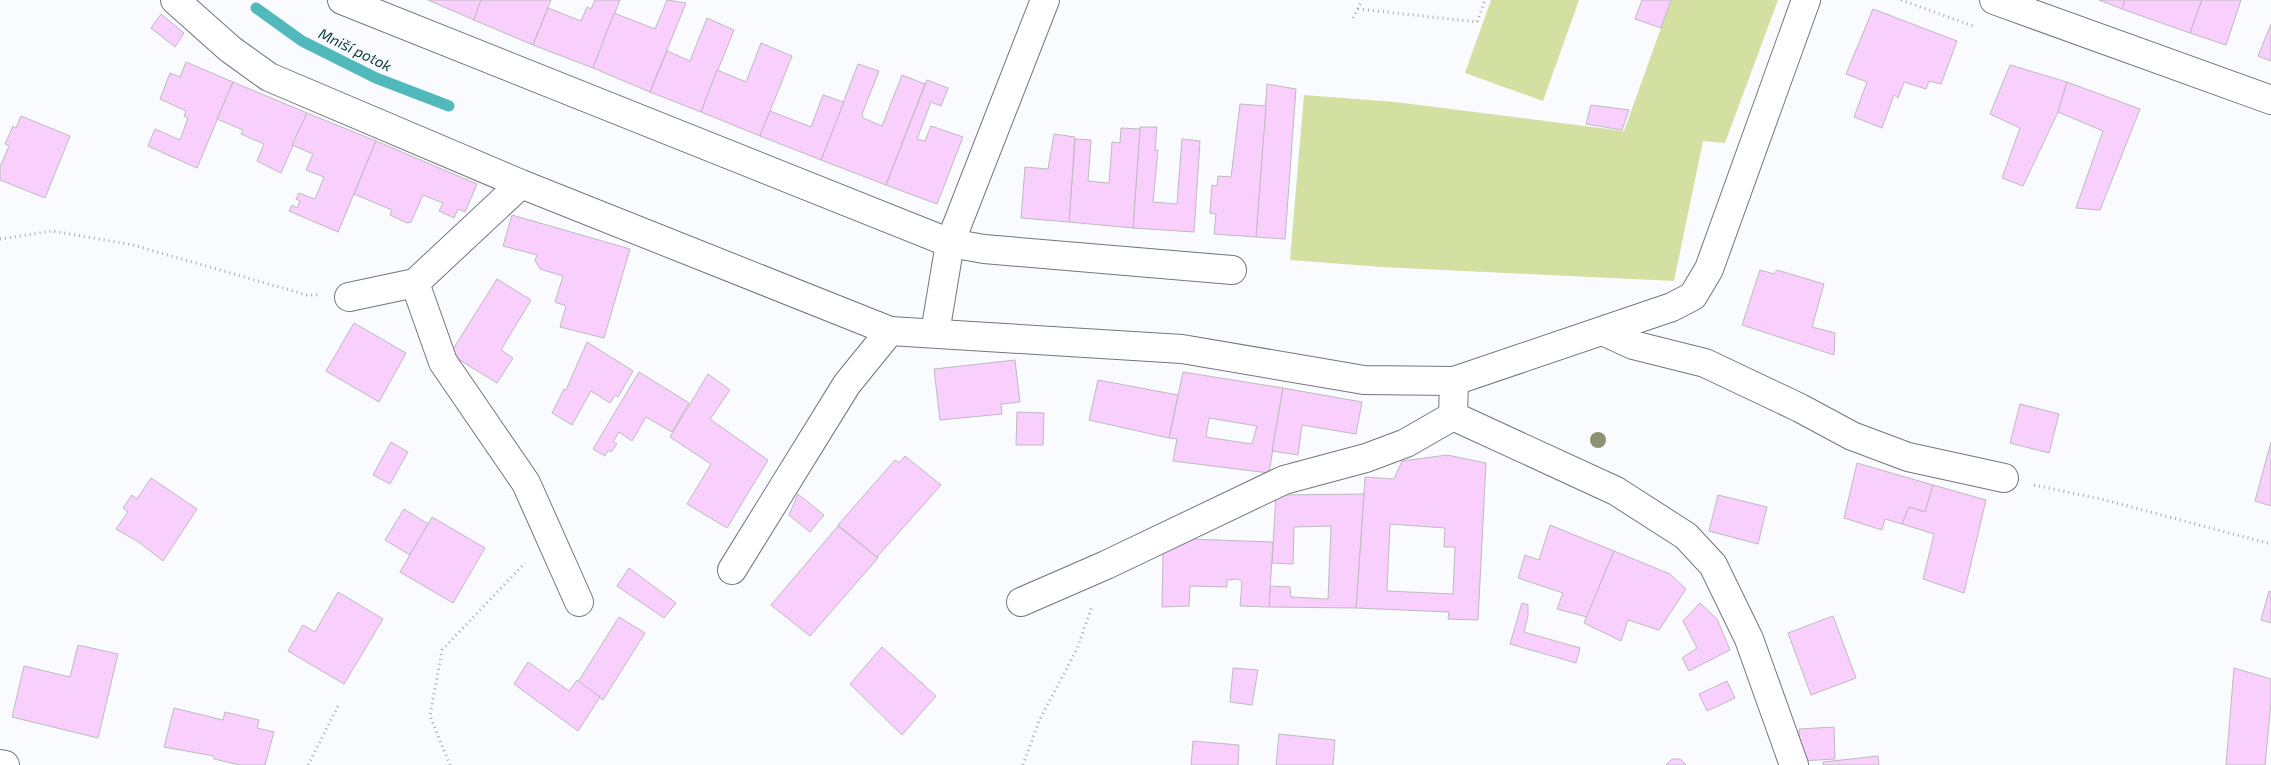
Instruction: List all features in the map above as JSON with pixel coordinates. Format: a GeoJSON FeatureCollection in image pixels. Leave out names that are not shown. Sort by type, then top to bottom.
{"type":"FeatureCollection","features":[{"type":"Feature","properties":{"kind":"street"},"geometry":{"type":"LineString","coordinates":[[175,0],[230,49],[269,77],[521,184],[890,331],[1182,349],[1364,380],[1454,381],[1672,308],[1693,296],[1709,269],[1806,0]]}},
{"type":"Feature","properties":{"kind":"street"},"geometry":{"type":"LineString","coordinates":[[342,0],[950,243],[984,248],[1232,270]]}},
{"type":"Feature","properties":{"kind":"street"},"geometry":{"type":"LineString","coordinates":[[935,333],[950,243],[1045,0]]}},
{"type":"Feature","properties":{"kind":"street"},"geometry":{"type":"LineString","coordinates":[[1994,0],[2271,100]]}},
{"type":"Feature","properties":{"kind":"street"},"geometry":{"type":"LineString","coordinates":[[349,297],[415,283],[521,184]]}},
{"type":"Feature","properties":{"kind":"street"},"geometry":{"type":"LineString","coordinates":[[415,283],[443,362],[526,483],[579,602]]}},
{"type":"Feature","properties":{"kind":"street"},"geometry":{"type":"LineString","coordinates":[[732,570],[847,384],[890,331]]}},
{"type":"Feature","properties":{"kind":"street"},"geometry":{"type":"LineString","coordinates":[[1604,332],[1633,345],[1705,363],[1800,408],[1852,436],[1908,457],[2004,478]]}},
{"type":"Feature","properties":{"kind":"street"},"geometry":{"type":"LineString","coordinates":[[1453,416],[1454,381]]}},
{"type":"Feature","properties":{"kind":"street"},"geometry":{"type":"LineString","coordinates":[[1021,602],[1106,566],[1284,480],[1366,458],[1406,443],[1453,416]]}},
{"type":"Feature","properties":{"kind":"street"},"geometry":{"type":"LineString","coordinates":[[1453,416],[1616,491],[1686,536],[1713,565],[1749,639],[1794,765]]}},
{"type":"Feature","properties":{"kind":"street"},"geometry":{"type":"LineString","coordinates":[[0,764],[5,765]]}},
{"type":"Feature","properties":{"kind":"path"},"geometry":{"type":"LineString","coordinates":[[1353,18],[1362,0]]}},
{"type":"Feature","properties":{"kind":"path"},"geometry":{"type":"LineString","coordinates":[[1358,9],[1477,22],[1485,0]]}},
{"type":"Feature","properties":{"kind":"path"},"geometry":{"type":"LineString","coordinates":[[0,239],[53,231],[133,245],[307,295],[349,297]]}},
{"type":"Feature","properties":{"kind":"path"},"geometry":{"type":"LineString","coordinates":[[2004,478],[2105,500],[2271,544]]}},
{"type":"Feature","properties":{"kind":"path"},"geometry":{"type":"LineString","coordinates":[[450,765],[430,716],[442,650],[550,538]]}},
{"type":"Feature","properties":{"kind":"path"},"geometry":{"type":"LineString","coordinates":[[1023,765],[1039,721],[1077,649],[1106,566]]}},
{"type":"Feature","properties":{"kind":"path"},"geometry":{"type":"LineString","coordinates":[[308,765],[338,706]]}},
{"type":"Feature","properties":{"kind":"green space"},"geometry":{"type":"Polygon","coordinates":[[[1491,0],[1579,0],[1543,101],[1465,73],[1491,0]]]}},
{"type":"Feature","properties":{"kind":"green space"},"geometry":{"type":"Polygon","coordinates":[[[1671,0],[1778,0],[1725,143],[1703,141],[1674,281],[1382,267],[1290,260],[1304,95],[1395,102],[1624,131],[1671,0]]]}},
{"type":"Feature","properties":{"kind":"building"},"geometry":{"type":"Polygon","coordinates":[[[428,0],[481,0],[474,20],[428,0]]]}},
{"type":"Feature","properties":{"kind":"building"},"geometry":{"type":"Polygon","coordinates":[[[481,0],[551,0],[533,45],[474,20],[481,0]]]}},
{"type":"Feature","properties":{"kind":"building"},"geometry":{"type":"Polygon","coordinates":[[[595,0],[620,0],[593,68],[533,45],[548,8],[581,21],[587,7],[591,9],[595,0]]]}},
{"type":"Feature","properties":{"kind":"building"},"geometry":{"type":"Polygon","coordinates":[[[667,0],[686,3],[650,92],[593,68],[614,13],[655,29],[667,0]]]}},
{"type":"Feature","properties":{"kind":"building"},"geometry":{"type":"Polygon","coordinates":[[[1642,0],[1671,0],[1661,28],[1635,19],[1642,0]]]}},
{"type":"Feature","properties":{"kind":"building"},"geometry":{"type":"Polygon","coordinates":[[[2099,0],[2125,0],[2122,9],[2099,0]]]}},
{"type":"Feature","properties":{"kind":"building"},"geometry":{"type":"Polygon","coordinates":[[[2125,0],[2202,0],[2190,33],[2122,9],[2125,0]]]}},
{"type":"Feature","properties":{"kind":"building"},"geometry":{"type":"Polygon","coordinates":[[[2202,0],[2241,0],[2226,45],[2190,33],[2202,0]]]}},
{"type":"Feature","properties":{"kind":"building"},"geometry":{"type":"Polygon","coordinates":[[[1873,9],[1957,41],[1941,84],[1929,81],[1926,89],[1904,82],[1898,98],[1894,95],[1882,128],[1854,117],[1867,82],[1846,74],[1873,9]]]}},
{"type":"Feature","properties":{"kind":"building"},"geometry":{"type":"Polygon","coordinates":[[[161,14],[184,33],[175,47],[151,28],[161,14]]]}},
{"type":"Feature","properties":{"kind":"building"},"geometry":{"type":"Polygon","coordinates":[[[707,18],[734,30],[701,112],[650,92],[667,51],[690,61],[707,18]]]}},
{"type":"Feature","properties":{"kind":"building"},"geometry":{"type":"Polygon","coordinates":[[[2271,24],[2271,61],[2258,56],[2271,24]]]}},
{"type":"Feature","properties":{"kind":"building"},"geometry":{"type":"Polygon","coordinates":[[[761,43],[792,56],[760,136],[701,112],[717,70],[746,82],[761,43]]]}},
{"type":"Feature","properties":{"kind":"building"},"geometry":{"type":"Polygon","coordinates":[[[186,62],[233,82],[197,168],[148,146],[155,129],[180,140],[188,118],[184,116],[186,111],[160,99],[170,73],[180,77],[186,62]]]}},
{"type":"Feature","properties":{"kind":"building"},"geometry":{"type":"Polygon","coordinates":[[[858,64],[879,71],[862,114],[863,118],[882,126],[902,75],[925,84],[886,185],[821,160],[858,64]]]}},
{"type":"Feature","properties":{"kind":"building"},"geometry":{"type":"Polygon","coordinates":[[[2010,65],[2067,82],[2058,112],[2023,186],[2002,178],[2020,128],[1990,114],[2010,65]]]}},
{"type":"Feature","properties":{"kind":"building"},"geometry":{"type":"Polygon","coordinates":[[[927,80],[948,88],[941,106],[931,102],[917,139],[925,141],[931,126],[963,137],[937,204],[886,185],[927,80]]]}},
{"type":"Feature","properties":{"kind":"building"},"geometry":{"type":"Polygon","coordinates":[[[233,82],[307,113],[281,173],[257,161],[264,144],[241,134],[243,130],[217,119],[233,82]]]}},
{"type":"Feature","properties":{"kind":"building"},"geometry":{"type":"Polygon","coordinates":[[[2067,82],[2140,109],[2100,210],[2076,208],[2103,131],[2058,112],[2067,82]]]}},
{"type":"Feature","properties":{"kind":"building"},"geometry":{"type":"Polygon","coordinates":[[[1267,84],[1296,89],[1285,239],[1256,237],[1267,84]]]}},
{"type":"Feature","properties":{"kind":"building"},"geometry":{"type":"Polygon","coordinates":[[[823,95],[844,102],[821,160],[760,136],[770,111],[811,127],[823,95]]]}},
{"type":"Feature","properties":{"kind":"building"},"geometry":{"type":"Polygon","coordinates":[[[1240,104],[1266,106],[1256,237],[1214,234],[1216,214],[1210,213],[1212,185],[1217,186],[1218,176],[1231,177],[1240,104]]]}},
{"type":"Feature","properties":{"kind":"building"},"geometry":{"type":"Polygon","coordinates":[[[1591,105],[1629,110],[1622,130],[1586,124],[1591,105]]]}},
{"type":"Feature","properties":{"kind":"building"},"geometry":{"type":"Polygon","coordinates":[[[307,113],[376,141],[338,232],[289,211],[292,205],[297,208],[300,201],[296,199],[299,193],[315,199],[324,177],[306,170],[313,154],[292,145],[307,113]]]}},
{"type":"Feature","properties":{"kind":"building"},"geometry":{"type":"Polygon","coordinates":[[[21,116],[70,136],[45,198],[0,180],[0,167],[9,146],[5,144],[13,126],[16,128],[21,116]]]}},
{"type":"Feature","properties":{"kind":"building"},"geometry":{"type":"Polygon","coordinates":[[[1140,127],[1157,127],[1155,150],[1158,150],[1153,202],[1177,204],[1182,139],[1200,141],[1194,232],[1133,228],[1140,127]]]}},
{"type":"Feature","properties":{"kind":"building"},"geometry":{"type":"Polygon","coordinates":[[[1121,128],[1140,129],[1133,228],[1069,222],[1075,139],[1091,140],[1088,181],[1109,183],[1112,142],[1120,143],[1121,128]]]}},
{"type":"Feature","properties":{"kind":"building"},"geometry":{"type":"Polygon","coordinates":[[[1054,134],[1075,137],[1069,222],[1021,218],[1025,167],[1048,169],[1054,134]]]}},
{"type":"Feature","properties":{"kind":"building"},"geometry":{"type":"Polygon","coordinates":[[[376,141],[477,184],[465,212],[458,209],[454,218],[439,211],[443,203],[423,195],[411,222],[407,223],[390,215],[392,210],[354,194],[376,141]]]}},
{"type":"Feature","properties":{"kind":"building"},"geometry":{"type":"Polygon","coordinates":[[[512,215],[630,249],[604,338],[560,327],[566,306],[555,302],[563,276],[540,269],[535,260],[537,255],[503,246],[512,215]]]}},
{"type":"Feature","properties":{"kind":"building"},"geometry":{"type":"Polygon","coordinates":[[[1760,270],[1774,274],[1777,270],[1824,284],[1812,327],[1835,333],[1834,355],[1742,325],[1760,270]]]}},
{"type":"Feature","properties":{"kind":"building"},"geometry":{"type":"Polygon","coordinates":[[[497,279],[531,300],[501,350],[513,358],[497,383],[450,354],[497,279]]]}},
{"type":"Feature","properties":{"kind":"building"},"geometry":{"type":"Polygon","coordinates":[[[354,323],[406,353],[379,402],[326,371],[354,323]]]}},
{"type":"Feature","properties":{"kind":"building"},"geometry":{"type":"Polygon","coordinates":[[[587,342],[633,371],[618,397],[615,395],[610,403],[591,391],[572,425],[552,413],[564,389],[566,390],[587,342]]]}},
{"type":"Feature","properties":{"kind":"building"},"geometry":{"type":"Polygon","coordinates":[[[1015,360],[1020,402],[1001,404],[1002,414],[940,420],[934,369],[1015,360]]]}},
{"type":"Feature","properties":{"kind":"building"},"geometry":{"type":"Polygon","coordinates":[[[639,372],[689,403],[672,432],[646,417],[632,441],[619,432],[613,442],[617,444],[611,452],[608,450],[605,456],[593,449],[639,372]]]}},
{"type":"Feature","properties":{"kind":"building"},"geometry":{"type":"Polygon","coordinates":[[[1183,372],[1283,388],[1269,473],[1173,461],[1177,439],[1169,438],[1183,372]],[[1209,418],[1206,437],[1252,444],[1257,426],[1209,418]]]}},
{"type":"Feature","properties":{"kind":"building"},"geometry":{"type":"Polygon","coordinates":[[[708,374],[730,390],[710,419],[768,460],[727,528],[687,504],[711,464],[670,437],[708,374]]]}},
{"type":"Feature","properties":{"kind":"building"},"geometry":{"type":"Polygon","coordinates":[[[1098,380],[1178,395],[1169,438],[1089,420],[1098,380]]]}},
{"type":"Feature","properties":{"kind":"building"},"geometry":{"type":"Polygon","coordinates":[[[1283,388],[1362,402],[1356,434],[1302,425],[1298,455],[1272,451],[1283,388]]]}},
{"type":"Feature","properties":{"kind":"building"},"geometry":{"type":"Polygon","coordinates":[[[2020,404],[2059,414],[2049,453],[2010,443],[2020,404]]]}},
{"type":"Feature","properties":{"kind":"building"},"geometry":{"type":"Polygon","coordinates":[[[1017,412],[1044,413],[1043,445],[1016,445],[1017,412]]]}},
{"type":"Feature","properties":{"kind":"building"},"geometry":{"type":"Polygon","coordinates":[[[391,442],[408,452],[390,484],[373,475],[391,442]]]}},
{"type":"Feature","properties":{"kind":"building"},"geometry":{"type":"Polygon","coordinates":[[[2271,442],[2271,506],[2255,501],[2271,442]]]}},
{"type":"Feature","properties":{"kind":"building"},"geometry":{"type":"Polygon","coordinates":[[[1447,455],[1486,463],[1478,620],[1448,619],[1449,612],[1356,608],[1365,477],[1394,479],[1402,461],[1447,455]],[[1390,524],[1387,591],[1453,594],[1455,547],[1444,547],[1445,528],[1390,524]]]}},
{"type":"Feature","properties":{"kind":"building"},"geometry":{"type":"Polygon","coordinates":[[[905,456],[941,485],[877,557],[838,525],[895,460],[899,463],[905,456]]]}},
{"type":"Feature","properties":{"kind":"building"},"geometry":{"type":"Polygon","coordinates":[[[1857,463],[1933,485],[1925,512],[1909,507],[1902,524],[1885,519],[1882,530],[1844,518],[1857,463]]]}},
{"type":"Feature","properties":{"kind":"building"},"geometry":{"type":"Polygon","coordinates":[[[151,478],[197,509],[163,561],[140,543],[116,529],[128,512],[123,508],[132,495],[137,499],[151,478]]]}},
{"type":"Feature","properties":{"kind":"building"},"geometry":{"type":"Polygon","coordinates":[[[1933,485],[1986,500],[1964,593],[1923,579],[1934,534],[1902,524],[1909,507],[1925,512],[1933,485]]]}},
{"type":"Feature","properties":{"kind":"building"},"geometry":{"type":"Polygon","coordinates":[[[798,494],[824,515],[810,532],[789,515],[798,494]]]}},
{"type":"Feature","properties":{"kind":"building"},"geometry":{"type":"Polygon","coordinates":[[[1364,494],[1356,608],[1269,607],[1270,586],[1290,587],[1291,597],[1328,599],[1331,526],[1294,527],[1293,564],[1272,563],[1276,495],[1364,494]]]}},
{"type":"Feature","properties":{"kind":"building"},"geometry":{"type":"Polygon","coordinates":[[[1718,495],[1767,507],[1758,544],[1709,531],[1718,495]]]}},
{"type":"Feature","properties":{"kind":"building"},"geometry":{"type":"Polygon","coordinates":[[[404,509],[428,524],[410,555],[385,540],[404,509]]]}},
{"type":"Feature","properties":{"kind":"building"},"geometry":{"type":"Polygon","coordinates":[[[432,517],[485,548],[453,603],[400,572],[432,517]]]}},
{"type":"Feature","properties":{"kind":"building"},"geometry":{"type":"Polygon","coordinates":[[[1550,525],[1614,551],[1587,617],[1557,609],[1563,593],[1518,578],[1525,555],[1539,560],[1550,525]]]}},
{"type":"Feature","properties":{"kind":"building"},"geometry":{"type":"Polygon","coordinates":[[[838,526],[878,558],[810,636],[771,605],[838,526]]]}},
{"type":"Feature","properties":{"kind":"building"},"geometry":{"type":"Polygon","coordinates":[[[1188,539],[1273,542],[1269,607],[1240,606],[1242,582],[1238,579],[1227,580],[1227,587],[1190,586],[1189,606],[1162,607],[1163,553],[1188,539]]]}},
{"type":"Feature","properties":{"kind":"building"},"geometry":{"type":"Polygon","coordinates":[[[1614,551],[1670,574],[1686,589],[1659,630],[1628,620],[1621,641],[1584,623],[1614,551]]]}},
{"type":"Feature","properties":{"kind":"building"},"geometry":{"type":"Polygon","coordinates":[[[629,568],[676,603],[664,618],[617,586],[629,568]]]}},
{"type":"Feature","properties":{"kind":"building"},"geometry":{"type":"Polygon","coordinates":[[[2269,591],[2271,592],[2271,623],[2261,620],[2269,591]]]}},
{"type":"Feature","properties":{"kind":"building"},"geometry":{"type":"Polygon","coordinates":[[[338,592],[383,619],[344,684],[288,651],[303,625],[315,632],[338,592]]]}},
{"type":"Feature","properties":{"kind":"building"},"geometry":{"type":"Polygon","coordinates":[[[1522,603],[1528,605],[1528,616],[1524,632],[1580,648],[1576,663],[1510,644],[1522,603]]]}},
{"type":"Feature","properties":{"kind":"building"},"geometry":{"type":"Polygon","coordinates":[[[1700,603],[1717,619],[1730,650],[1689,671],[1682,658],[1697,648],[1683,621],[1700,603]]]}},
{"type":"Feature","properties":{"kind":"building"},"geometry":{"type":"Polygon","coordinates":[[[1833,616],[1856,678],[1811,695],[1788,633],[1833,616]]]}},
{"type":"Feature","properties":{"kind":"building"},"geometry":{"type":"Polygon","coordinates":[[[619,617],[645,633],[603,700],[578,682],[619,617]]]}},
{"type":"Feature","properties":{"kind":"building"},"geometry":{"type":"Polygon","coordinates":[[[78,645],[118,654],[98,738],[12,717],[24,666],[70,677],[78,645]]]}},
{"type":"Feature","properties":{"kind":"building"},"geometry":{"type":"Polygon","coordinates":[[[882,647],[936,696],[902,735],[850,684],[882,647]]]}},
{"type":"Feature","properties":{"kind":"building"},"geometry":{"type":"Polygon","coordinates":[[[528,662],[569,691],[577,680],[600,697],[578,731],[514,684],[528,662]]]}},
{"type":"Feature","properties":{"kind":"building"},"geometry":{"type":"Polygon","coordinates":[[[1233,668],[1258,670],[1252,705],[1230,702],[1233,668]]]}},
{"type":"Feature","properties":{"kind":"building"},"geometry":{"type":"Polygon","coordinates":[[[2234,668],[2271,679],[2271,703],[2265,765],[2226,765],[2234,668]]]}},
{"type":"Feature","properties":{"kind":"building"},"geometry":{"type":"Polygon","coordinates":[[[1727,681],[1735,698],[1707,711],[1699,694],[1727,681]]]}},
{"type":"Feature","properties":{"kind":"building"},"geometry":{"type":"Polygon","coordinates":[[[174,708],[223,720],[225,712],[259,720],[257,728],[274,732],[265,765],[240,765],[214,759],[214,756],[164,747],[174,708]]]}},
{"type":"Feature","properties":{"kind":"building"},"geometry":{"type":"Polygon","coordinates":[[[1834,727],[1835,759],[1800,761],[1799,729],[1834,727]]]}},
{"type":"Feature","properties":{"kind":"building"},"geometry":{"type":"Polygon","coordinates":[[[1279,734],[1335,740],[1333,765],[1276,765],[1279,734]]]}},
{"type":"Feature","properties":{"kind":"building"},"geometry":{"type":"Polygon","coordinates":[[[1193,741],[1239,745],[1238,765],[1191,765],[1193,741]]]}},
{"type":"Feature","properties":{"kind":"building"},"geometry":{"type":"Polygon","coordinates":[[[1878,756],[1879,765],[1823,765],[1823,762],[1878,756]]]}},
{"type":"Feature","properties":{"kind":"building"},"geometry":{"type":"Polygon","coordinates":[[[1672,759],[1680,759],[1686,765],[1666,765],[1672,759]]]}},
{"type":"Feature","properties":{"kind":"waterway","name":"Mniší potok"},"geometry":{"type":"LineString","coordinates":[[256,8],[302,41],[376,78],[449,106]]}}]}
